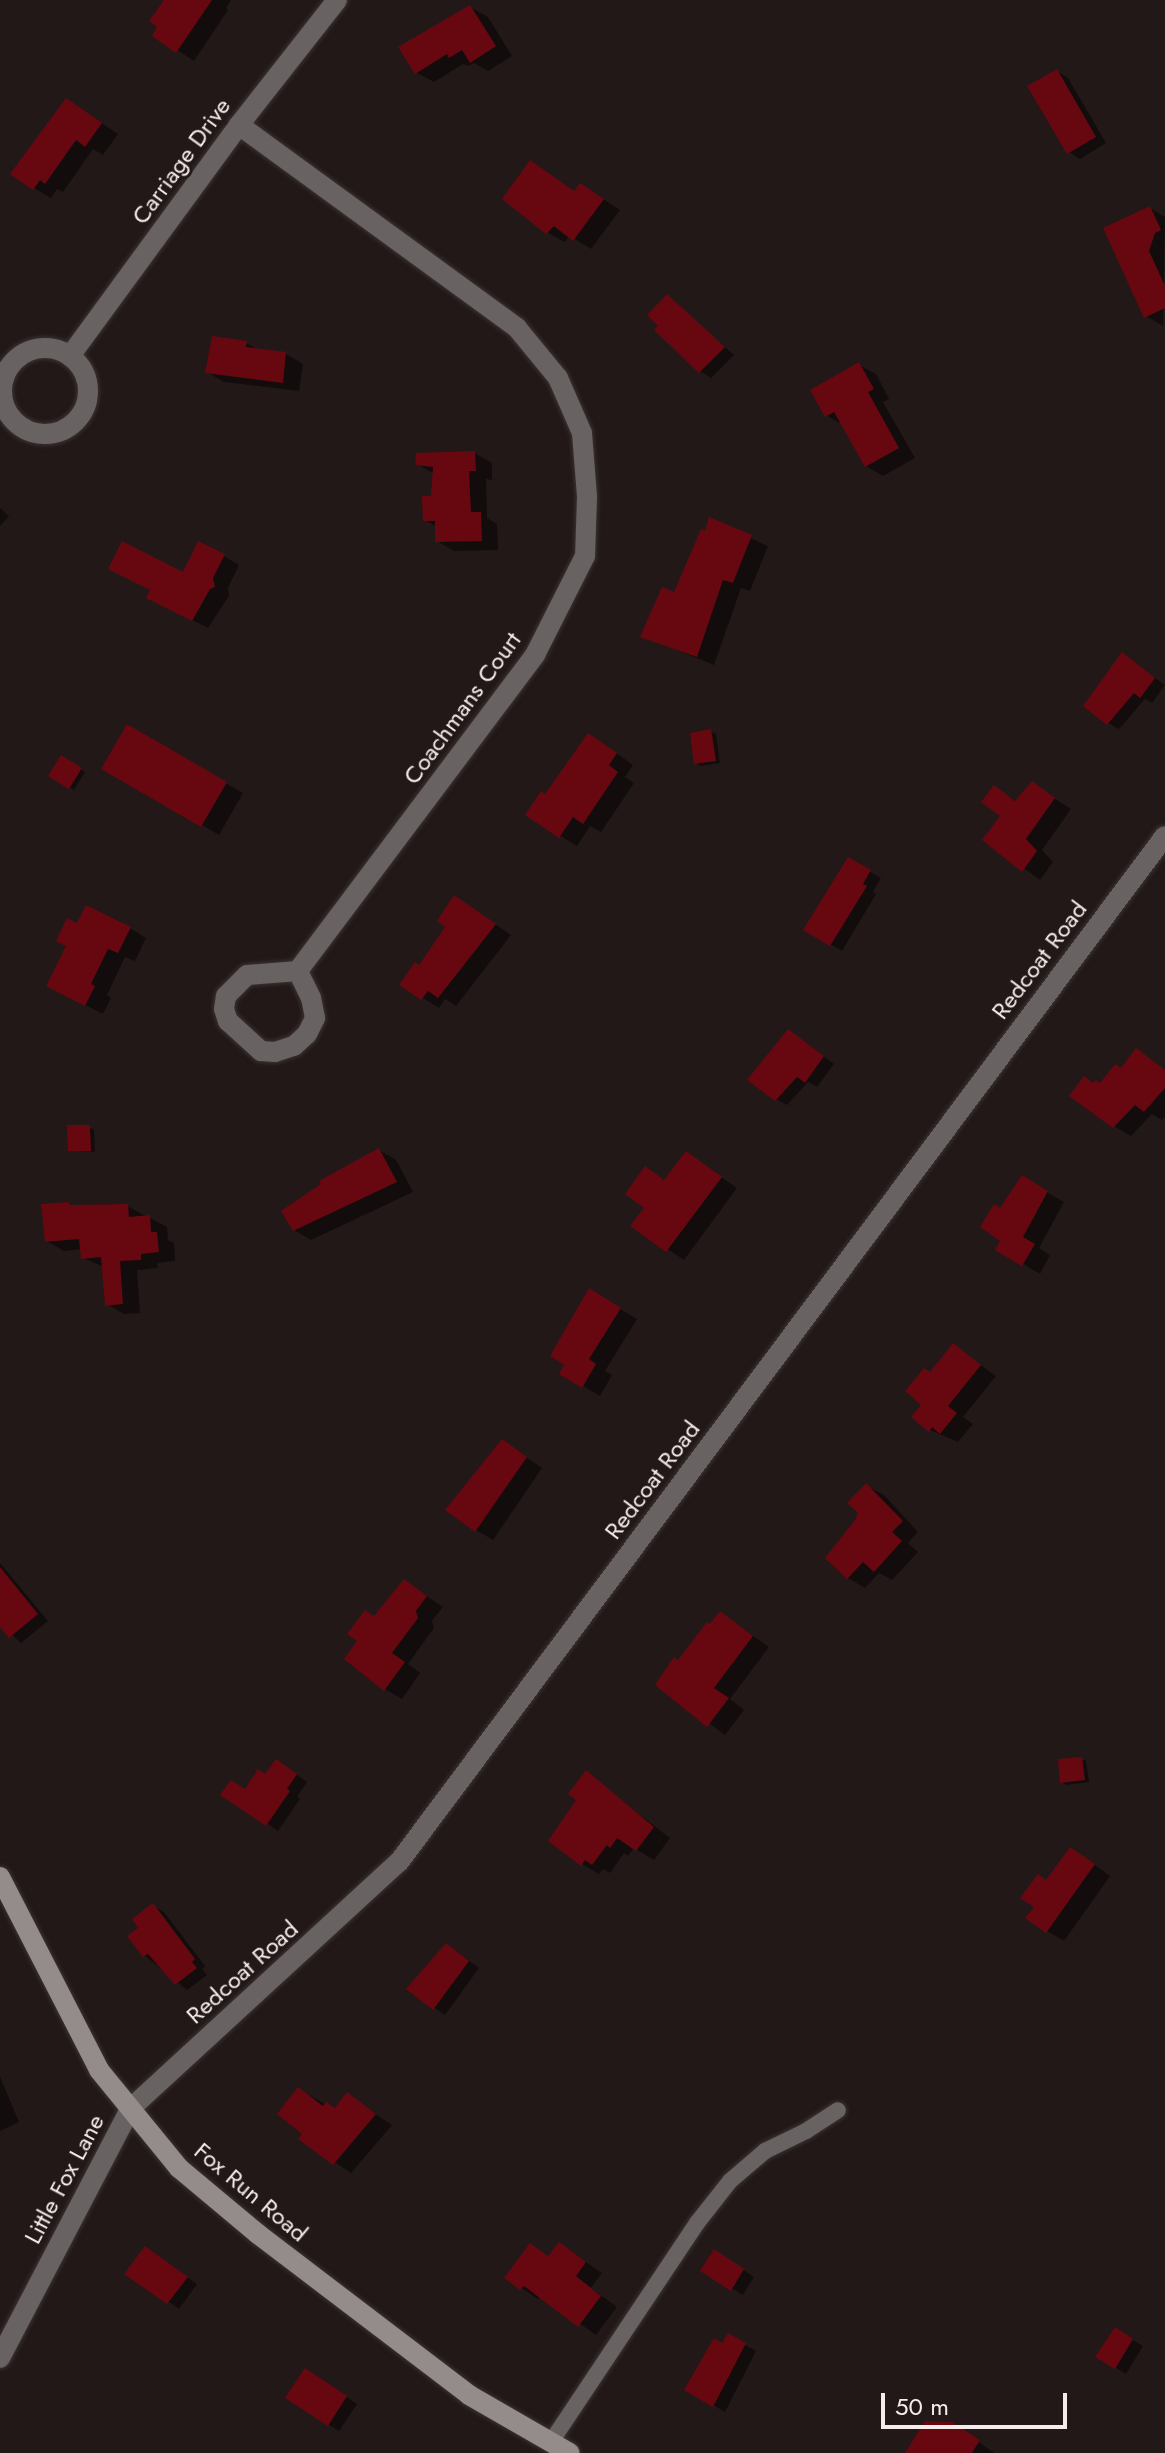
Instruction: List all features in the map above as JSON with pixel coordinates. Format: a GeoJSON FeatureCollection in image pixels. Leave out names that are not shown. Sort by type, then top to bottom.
{"type":"FeatureCollection","features":[{"type":"Feature","properties":{"kind":"street","name":"Carriage Drive"},"geometry":{"type":"LineString","coordinates":[[70,356],[239,125],[337,0]]}},
{"type":"Feature","properties":{"kind":"street","name":"Coachmans Court"},"geometry":{"type":"LineString","coordinates":[[239,125],[517,328],[558,378],[582,433],[587,497],[585,556],[535,655],[298,971]]}},
{"type":"Feature","properties":{"kind":"street"},"geometry":{"type":"LineString","coordinates":[[53,349],[70,356],[86,379],[87,397],[81,414],[68,428],[49,434],[21,427],[4,404],[2,385],[9,367],[33,350],[53,349]]}},
{"type":"Feature","properties":{"kind":"street","name":"Redcoat Road"},"geometry":{"type":"LineString","coordinates":[[130,2109],[399,1862],[1165,836]]}},
{"type":"Feature","properties":{"kind":"street"},"geometry":{"type":"LineString","coordinates":[[298,971],[311,998],[315,1018],[307,1034],[294,1046],[275,1052],[261,1051],[228,1021],[224,1009],[226,996],[247,975],[298,971]]}},
{"type":"Feature","properties":{"kind":"street","name":"Fox Run Road"},"geometry":{"type":"LineString","coordinates":[[0,1877],[6,1906],[99,2070],[179,2168],[258,2234],[469,2395],[570,2453]]}},
{"type":"Feature","properties":{"kind":"street","name":"Little Fox Lane"},"geometry":{"type":"LineString","coordinates":[[0,2358],[130,2109]]}},
{"type":"Feature","properties":{"kind":"lane"},"geometry":{"type":"LineString","coordinates":[[551,2442],[697,2223],[730,2181],[765,2151],[806,2131],[838,2110]]}},
{"type":"Feature","properties":{"kind":"building"},"geometry":{"type":"Polygon","coordinates":[[[164,0],[212,0],[176,53],[152,36],[157,27],[149,21],[164,0]]]}},
{"type":"Feature","properties":{"kind":"building"},"geometry":{"type":"Polygon","coordinates":[[[470,5],[496,46],[470,63],[462,50],[449,58],[447,54],[415,74],[398,47],[470,5]]]}},
{"type":"Feature","properties":{"kind":"building"},"geometry":{"type":"Polygon","coordinates":[[[1057,69],[1096,137],[1067,154],[1027,86],[1057,69]]]}},
{"type":"Feature","properties":{"kind":"building"},"geometry":{"type":"Polygon","coordinates":[[[66,98],[102,123],[85,147],[76,140],[45,184],[40,180],[33,190],[10,174],[66,98]]]}},
{"type":"Feature","properties":{"kind":"building"},"geometry":{"type":"Polygon","coordinates":[[[530,160],[574,191],[580,183],[604,199],[573,241],[554,226],[546,234],[502,199],[530,160]]]}},
{"type":"Feature","properties":{"kind":"building"},"geometry":{"type":"Polygon","coordinates":[[[1150,206],[1161,230],[1155,233],[1149,251],[1165,286],[1165,308],[1144,318],[1103,228],[1150,206]]]}},
{"type":"Feature","properties":{"kind":"building"},"geometry":{"type":"Polygon","coordinates":[[[667,294],[725,347],[699,373],[654,330],[658,326],[647,315],[667,294]]]}},
{"type":"Feature","properties":{"kind":"building"},"geometry":{"type":"Polygon","coordinates":[[[212,336],[247,341],[246,347],[286,352],[283,383],[205,373],[212,336]]]}},
{"type":"Feature","properties":{"kind":"building"},"geometry":{"type":"Polygon","coordinates":[[[859,362],[874,389],[868,392],[899,448],[865,467],[834,412],[825,417],[810,390],[859,362]]]}},
{"type":"Feature","properties":{"kind":"building"},"geometry":{"type":"Polygon","coordinates":[[[475,451],[476,471],[469,471],[471,512],[481,512],[482,541],[435,542],[435,521],[423,521],[422,496],[431,496],[433,467],[415,465],[416,453],[475,451]]]}},
{"type":"Feature","properties":{"kind":"building"},"geometry":{"type":"Polygon","coordinates":[[[709,517],[752,535],[733,583],[723,580],[697,657],[640,637],[662,587],[674,592],[709,517]]]}},
{"type":"Feature","properties":{"kind":"building"},"geometry":{"type":"Polygon","coordinates":[[[122,541],[183,572],[198,541],[225,554],[213,578],[215,587],[210,589],[192,621],[146,598],[150,590],[108,569],[122,541]]]}},
{"type":"Feature","properties":{"kind":"building"},"geometry":{"type":"Polygon","coordinates":[[[1122,652],[1155,678],[1140,698],[1134,693],[1107,725],[1083,706],[1122,652]]]}},
{"type":"Feature","properties":{"kind":"building"},"geometry":{"type":"Polygon","coordinates":[[[127,724],[227,782],[201,827],[101,769],[127,724]]]}},
{"type":"Feature","properties":{"kind":"building"},"geometry":{"type":"Polygon","coordinates":[[[711,729],[716,761],[694,764],[690,733],[711,729]]]}},
{"type":"Feature","properties":{"kind":"building"},"geometry":{"type":"Polygon","coordinates":[[[588,733],[617,753],[609,765],[618,772],[583,824],[573,817],[559,838],[525,815],[541,791],[545,794],[588,733]]]}},
{"type":"Feature","properties":{"kind":"building"},"geometry":{"type":"Polygon","coordinates":[[[61,755],[82,768],[69,789],[48,776],[61,755]]]}},
{"type":"Feature","properties":{"kind":"building"},"geometry":{"type":"Polygon","coordinates":[[[1032,781],[1055,798],[1026,839],[1037,851],[1022,872],[982,840],[1000,816],[981,802],[994,785],[1015,801],[1032,781]]]}},
{"type":"Feature","properties":{"kind":"building"},"geometry":{"type":"Polygon","coordinates":[[[848,857],[871,870],[863,884],[867,886],[830,946],[803,930],[848,857]]]}},
{"type":"Feature","properties":{"kind":"building"},"geometry":{"type":"Polygon","coordinates":[[[454,895],[496,924],[438,998],[428,991],[421,1000],[399,985],[415,962],[419,965],[445,927],[437,921],[454,895]]]}},
{"type":"Feature","properties":{"kind":"building"},"geometry":{"type":"Polygon","coordinates":[[[86,905],[131,927],[118,953],[108,949],[91,984],[95,986],[85,1006],[46,986],[66,946],[56,941],[67,918],[77,923],[86,905]]]}},
{"type":"Feature","properties":{"kind":"building"},"geometry":{"type":"Polygon","coordinates":[[[788,1029],[824,1056],[805,1083],[797,1077],[775,1101],[747,1080],[788,1029]]]}},
{"type":"Feature","properties":{"kind":"building"},"geometry":{"type":"Polygon","coordinates":[[[1136,1048],[1165,1070],[1165,1088],[1144,1112],[1135,1105],[1113,1128],[1069,1096],[1084,1076],[1093,1083],[1096,1080],[1100,1083],[1115,1064],[1121,1068],[1136,1048]]]}},
{"type":"Feature","properties":{"kind":"building"},"geometry":{"type":"Polygon","coordinates":[[[67,1125],[90,1125],[91,1151],[68,1151],[67,1125]]]}},
{"type":"Feature","properties":{"kind":"building"},"geometry":{"type":"Polygon","coordinates":[[[379,1148],[397,1182],[293,1231],[281,1211],[321,1184],[319,1181],[379,1148]]]}},
{"type":"Feature","properties":{"kind":"building"},"geometry":{"type":"Polygon","coordinates":[[[686,1151],[722,1177],[666,1252],[630,1226],[644,1208],[625,1194],[645,1166],[664,1180],[686,1151]]]}},
{"type":"Feature","properties":{"kind":"building"},"geometry":{"type":"Polygon","coordinates":[[[1022,1175],[1048,1191],[1023,1237],[1035,1244],[1022,1266],[995,1250],[1000,1241],[980,1227],[994,1204],[1000,1208],[1022,1175]]]}},
{"type":"Feature","properties":{"kind":"building"},"geometry":{"type":"Polygon","coordinates":[[[69,1202],[69,1205],[128,1204],[129,1217],[150,1215],[151,1232],[157,1232],[159,1252],[141,1254],[141,1260],[120,1261],[123,1304],[105,1306],[101,1257],[81,1259],[79,1239],[45,1242],[41,1204],[69,1202]]]}},
{"type":"Feature","properties":{"kind":"building"},"geometry":{"type":"Polygon","coordinates":[[[589,1288],[621,1308],[589,1359],[596,1364],[582,1388],[559,1374],[564,1365],[550,1356],[589,1288]]]}},
{"type":"Feature","properties":{"kind":"building"},"geometry":{"type":"Polygon","coordinates":[[[953,1343],[981,1365],[948,1406],[957,1413],[940,1434],[932,1427],[929,1432],[911,1417],[921,1405],[905,1391],[924,1368],[930,1372],[953,1343]]]}},
{"type":"Feature","properties":{"kind":"building"},"geometry":{"type":"Polygon","coordinates":[[[502,1439],[527,1457],[475,1532],[445,1510],[502,1439]]]}},
{"type":"Feature","properties":{"kind":"building"},"geometry":{"type":"Polygon","coordinates":[[[866,1483],[903,1521],[892,1532],[902,1541],[874,1572],[863,1562],[847,1579],[825,1558],[855,1520],[858,1513],[847,1503],[866,1483]]]}},
{"type":"Feature","properties":{"kind":"building"},"geometry":{"type":"Polygon","coordinates":[[[0,1567],[38,1614],[9,1638],[0,1627],[0,1567]]]}},
{"type":"Feature","properties":{"kind":"building"},"geometry":{"type":"Polygon","coordinates":[[[404,1579],[427,1596],[416,1611],[418,1618],[392,1653],[405,1662],[384,1691],[344,1659],[357,1641],[347,1634],[365,1610],[374,1616],[404,1579]]]}},
{"type":"Feature","properties":{"kind":"building"},"geometry":{"type":"Polygon","coordinates":[[[720,1611],[753,1636],[714,1688],[729,1698],[707,1727],[655,1685],[674,1657],[678,1660],[707,1622],[710,1624],[720,1611]]]}},
{"type":"Feature","properties":{"kind":"building"},"geometry":{"type":"Polygon","coordinates":[[[1082,1757],[1085,1780],[1060,1783],[1058,1759],[1082,1757]]]}},
{"type":"Feature","properties":{"kind":"building"},"geometry":{"type":"Polygon","coordinates":[[[276,1759],[297,1774],[287,1789],[290,1791],[266,1826],[220,1795],[231,1780],[245,1789],[258,1769],[265,1774],[276,1759]]]}},
{"type":"Feature","properties":{"kind":"building"},"geometry":{"type":"Polygon","coordinates":[[[586,1770],[654,1827],[636,1851],[617,1838],[610,1848],[607,1845],[592,1865],[585,1860],[581,1866],[548,1841],[576,1800],[568,1794],[586,1770]]]}},
{"type":"Feature","properties":{"kind":"building"},"geometry":{"type":"Polygon","coordinates":[[[1070,1847],[1095,1864],[1046,1933],[1025,1918],[1034,1907],[1020,1898],[1038,1874],[1046,1880],[1070,1847]]]}},
{"type":"Feature","properties":{"kind":"building"},"geometry":{"type":"Polygon","coordinates":[[[153,1903],[195,1959],[192,1962],[197,1968],[175,1985],[148,1954],[143,1957],[127,1936],[138,1928],[132,1919],[153,1903]]]}},
{"type":"Feature","properties":{"kind":"building"},"geometry":{"type":"Polygon","coordinates":[[[446,1943],[469,1961],[433,2010],[406,1989],[446,1943]]]}},
{"type":"Feature","properties":{"kind":"building"},"geometry":{"type":"Polygon","coordinates":[[[298,2087],[323,2106],[326,2102],[335,2108],[347,2092],[376,2114],[333,2165],[298,2139],[302,2134],[277,2114],[298,2087]]]}},
{"type":"Feature","properties":{"kind":"building"},"geometry":{"type":"Polygon","coordinates":[[[559,2242],[586,2262],[576,2276],[601,2296],[578,2327],[524,2286],[520,2290],[504,2278],[530,2243],[548,2256],[559,2242]]]}},
{"type":"Feature","properties":{"kind":"building"},"geometry":{"type":"Polygon","coordinates":[[[145,2246],[188,2277],[167,2304],[124,2274],[145,2246]]]}},
{"type":"Feature","properties":{"kind":"building"},"geometry":{"type":"Polygon","coordinates":[[[714,2249],[744,2269],[731,2291],[700,2271],[714,2249]]]}},
{"type":"Feature","properties":{"kind":"building"},"geometry":{"type":"Polygon","coordinates":[[[1115,2327],[1133,2339],[1115,2369],[1095,2357],[1115,2327]]]}},
{"type":"Feature","properties":{"kind":"building"},"geometry":{"type":"Polygon","coordinates":[[[728,2333],[746,2343],[713,2407],[684,2390],[714,2338],[722,2343],[728,2333]]]}},
{"type":"Feature","properties":{"kind":"building"},"geometry":{"type":"Polygon","coordinates":[[[305,2368],[347,2396],[328,2426],[285,2398],[305,2368]]]}},
{"type":"Feature","properties":{"kind":"building"},"geometry":{"type":"Polygon","coordinates":[[[925,2421],[952,2422],[980,2440],[972,2453],[905,2453],[925,2421]]]}}]}
